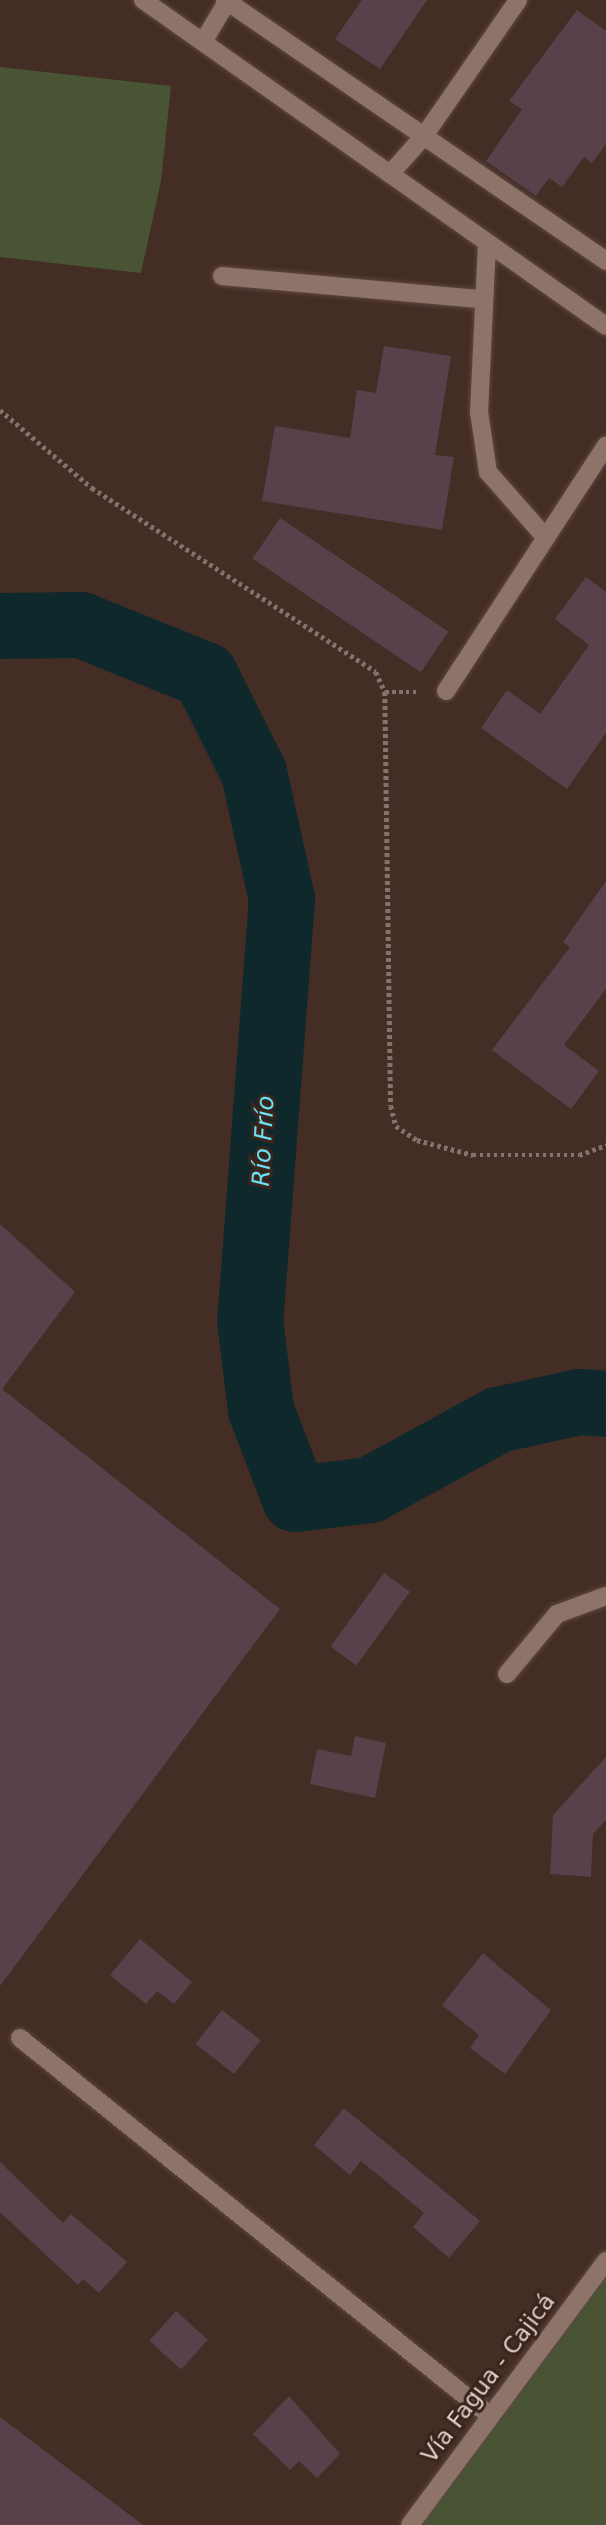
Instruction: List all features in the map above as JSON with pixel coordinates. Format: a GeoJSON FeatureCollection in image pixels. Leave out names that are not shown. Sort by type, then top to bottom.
{"type":"FeatureCollection","features":[{"type":"Feature","properties":{"kind":"street"},"geometry":{"type":"LineString","coordinates":[[143,0],[606,326]]}},
{"type":"Feature","properties":{"kind":"street"},"geometry":{"type":"LineString","coordinates":[[203,42],[226,0],[606,261]]}},
{"type":"Feature","properties":{"kind":"street"},"geometry":{"type":"LineString","coordinates":[[390,174],[424,136],[518,0]]}},
{"type":"Feature","properties":{"kind":"street"},"geometry":{"type":"LineString","coordinates":[[487,243],[481,299],[479,412],[488,472],[546,538]]}},
{"type":"Feature","properties":{"kind":"street"},"geometry":{"type":"LineString","coordinates":[[222,276],[481,299]]}},
{"type":"Feature","properties":{"kind":"street"},"geometry":{"type":"LineString","coordinates":[[446,691],[606,446]]}},
{"type":"Feature","properties":{"kind":"street"},"geometry":{"type":"LineString","coordinates":[[508,1674],[557,1614],[606,1596]]}},
{"type":"Feature","properties":{"kind":"street"},"geometry":{"type":"LineString","coordinates":[[20,2038],[489,2415]]}},
{"type":"Feature","properties":{"kind":"street","name":"Vía Fagua - Cajicá"},"geometry":{"type":"LineString","coordinates":[[410,2525],[489,2415],[606,2261]]}},
{"type":"Feature","properties":{"kind":"path"},"geometry":{"type":"LineString","coordinates":[[0,410],[92,488],[376,672],[385,692],[391,1106],[396,1126],[417,1140],[473,1156],[579,1155],[606,1145]]}},
{"type":"Feature","properties":{"kind":"path"},"geometry":{"type":"LineString","coordinates":[[385,692],[446,691]]}},
{"type":"Feature","properties":{"kind":"green space"},"geometry":{"type":"Polygon","coordinates":[[[0,67],[171,86],[161,181],[141,273],[0,257],[0,67]]]}},
{"type":"Feature","properties":{"kind":"green space"},"geometry":{"type":"Polygon","coordinates":[[[606,2261],[606,2525],[410,2525],[606,2261]]]}},
{"type":"Feature","properties":{"kind":"building"},"geometry":{"type":"Polygon","coordinates":[[[362,0],[427,0],[380,69],[335,39],[362,0]]]}},
{"type":"Feature","properties":{"kind":"building"},"geometry":{"type":"Polygon","coordinates":[[[577,10],[606,31],[606,144],[592,163],[584,157],[562,187],[549,178],[536,196],[486,161],[522,109],[509,101],[577,10]]]}},
{"type":"Feature","properties":{"kind":"building"},"geometry":{"type":"Polygon","coordinates":[[[384,346],[451,356],[435,455],[454,457],[442,530],[262,501],[275,426],[350,438],[357,390],[376,393],[384,346]]]}},
{"type":"Feature","properties":{"kind":"building"},"geometry":{"type":"Polygon","coordinates":[[[280,518],[448,632],[421,672],[253,559],[280,518]]]}},
{"type":"Feature","properties":{"kind":"building"},"geometry":{"type":"Polygon","coordinates":[[[586,577],[606,592],[606,733],[567,789],[481,728],[507,690],[540,714],[589,645],[555,619],[586,577]]]}},
{"type":"Feature","properties":{"kind":"building"},"geometry":{"type":"Polygon","coordinates":[[[606,881],[606,989],[564,1045],[599,1071],[571,1109],[492,1050],[570,947],[563,942],[606,881]]]}},
{"type":"Feature","properties":{"kind":"building"},"geometry":{"type":"Polygon","coordinates":[[[0,1224],[75,1292],[2,1389],[280,1609],[0,1986],[0,1224]]]}},
{"type":"Feature","properties":{"kind":"building"},"geometry":{"type":"Polygon","coordinates":[[[384,1573],[410,1592],[356,1665],[331,1647],[384,1573]]]}},
{"type":"Feature","properties":{"kind":"building"},"geometry":{"type":"Polygon","coordinates":[[[355,1736],[386,1743],[375,1798],[310,1784],[317,1749],[351,1756],[355,1736]]]}},
{"type":"Feature","properties":{"kind":"building"},"geometry":{"type":"Polygon","coordinates":[[[606,1757],[606,1820],[593,1834],[591,1877],[550,1874],[553,1815],[606,1757]]]}},
{"type":"Feature","properties":{"kind":"building"},"geometry":{"type":"Polygon","coordinates":[[[140,1939],[192,1982],[174,2004],[157,1991],[146,2004],[110,1975],[140,1939]]]}},
{"type":"Feature","properties":{"kind":"building"},"geometry":{"type":"Polygon","coordinates":[[[483,1953],[551,2010],[505,2074],[470,2048],[479,2035],[442,2005],[483,1953]]]}},
{"type":"Feature","properties":{"kind":"building"},"geometry":{"type":"Polygon","coordinates":[[[222,2010],[261,2040],[234,2074],[196,2044],[222,2010]]]}},
{"type":"Feature","properties":{"kind":"building"},"geometry":{"type":"Polygon","coordinates":[[[344,2108],[480,2221],[449,2258],[413,2227],[424,2213],[361,2161],[350,2175],[314,2145],[344,2108]]]}},
{"type":"Feature","properties":{"kind":"building"},"geometry":{"type":"Polygon","coordinates":[[[0,2162],[63,2223],[71,2214],[127,2262],[99,2293],[83,2279],[78,2285],[0,2212],[0,2162]]]}},
{"type":"Feature","properties":{"kind":"building"},"geometry":{"type":"Polygon","coordinates":[[[176,2311],[208,2340],[181,2369],[149,2341],[176,2311]]]}},
{"type":"Feature","properties":{"kind":"building"},"geometry":{"type":"Polygon","coordinates":[[[289,2396],[340,2454],[317,2478],[299,2461],[290,2470],[253,2434],[289,2396]]]}},
{"type":"Feature","properties":{"kind":"building"},"geometry":{"type":"Polygon","coordinates":[[[0,2417],[143,2525],[0,2525],[0,2417]]]}},
{"type":"Feature","properties":{"kind":"waterway","name":"Río Frío"},"geometry":{"type":"LineString","coordinates":[[0,626],[81,625],[205,675],[254,773],[282,899],[250,1320],[261,1410],[295,1499],[370,1490],[498,1420],[579,1402],[606,1404]]}}]}
